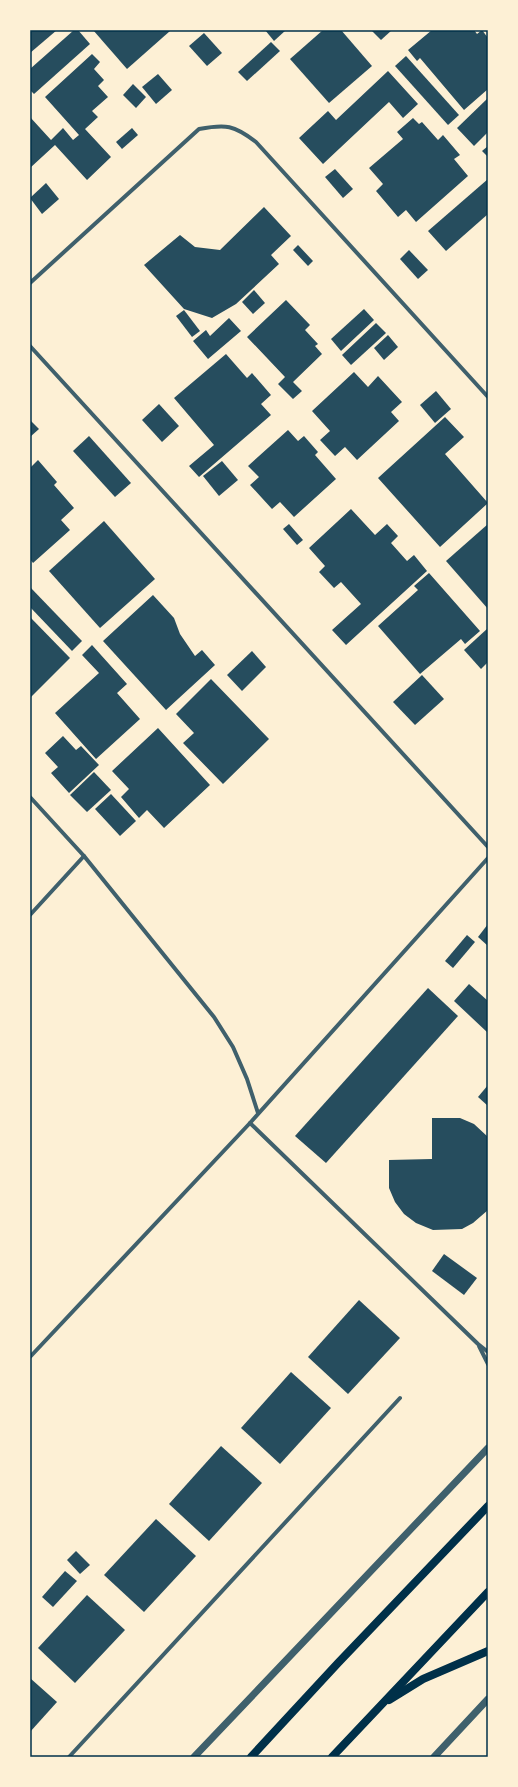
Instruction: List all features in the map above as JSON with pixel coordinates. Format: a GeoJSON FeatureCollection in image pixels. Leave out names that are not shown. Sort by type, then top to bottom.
{"type":"FeatureCollection","features":[{"type":"Feature","properties":{"kind":"main road"},"geometry":{"type":"LineString","coordinates":[[251,1757],[338,1663],[488,1506]]}},
{"type":"Feature","properties":{"kind":"main road"},"geometry":{"type":"LineString","coordinates":[[332,1757],[488,1592]]}},
{"type":"Feature","properties":{"kind":"main road"},"geometry":{"type":"LineString","coordinates":[[380,1706],[422,1680],[488,1651]]}},
{"type":"Feature","properties":{"kind":"street"},"geometry":{"type":"LineString","coordinates":[[30,283],[199,130],[220,125],[240,130],[256,142],[488,397]]}},
{"type":"Feature","properties":{"kind":"street"},"geometry":{"type":"LineString","coordinates":[[30,346],[488,846]]}},
{"type":"Feature","properties":{"kind":"street"},"geometry":{"type":"LineString","coordinates":[[30,797],[84,856],[214,1018],[239,1060],[258,1113]]}},
{"type":"Feature","properties":{"kind":"street"},"geometry":{"type":"LineString","coordinates":[[30,914],[84,856]]}},
{"type":"Feature","properties":{"kind":"street"},"geometry":{"type":"LineString","coordinates":[[30,1357],[250,1123],[488,858]]}},
{"type":"Feature","properties":{"kind":"street"},"geometry":{"type":"LineString","coordinates":[[250,1123],[488,1352]]}},
{"type":"Feature","properties":{"kind":"street"},"geometry":{"type":"LineString","coordinates":[[478,1344],[488,1364]]}},
{"type":"Feature","properties":{"kind":"street"},"geometry":{"type":"LineString","coordinates":[[69,1757],[400,1398]]}},
{"type":"Feature","properties":{"kind":"street"},"geometry":{"type":"LineString","coordinates":[[194,1757],[488,1448]]}},
{"type":"Feature","properties":{"kind":"street"},"geometry":{"type":"LineString","coordinates":[[434,1757],[488,1699]]}},
{"type":"Feature","properties":{"kind":"building"},"geometry":{"type":"Polygon","coordinates":[[[30,30],[57,30],[30,53],[30,30]]]}},
{"type":"Feature","properties":{"kind":"building"},"geometry":{"type":"Polygon","coordinates":[[[74,30],[78,30],[90,44],[34,94],[30,90],[30,69],[74,30]]]}},
{"type":"Feature","properties":{"kind":"building"},"geometry":{"type":"Polygon","coordinates":[[[93,30],[169,30],[170,31],[127,69],[93,30]]]}},
{"type":"Feature","properties":{"kind":"building"},"geometry":{"type":"Polygon","coordinates":[[[265,30],[286,30],[274,41],[265,30]]]}},
{"type":"Feature","properties":{"kind":"building"},"geometry":{"type":"Polygon","coordinates":[[[323,30],[341,30],[372,66],[329,103],[290,59],[323,30]]]}},
{"type":"Feature","properties":{"kind":"building"},"geometry":{"type":"Polygon","coordinates":[[[371,30],[392,30],[381,40],[371,30]]]}},
{"type":"Feature","properties":{"kind":"building"},"geometry":{"type":"Polygon","coordinates":[[[432,30],[474,30],[477,34],[482,30],[488,38],[488,89],[464,110],[420,58],[417,61],[408,50],[432,30]]]}},
{"type":"Feature","properties":{"kind":"building"},"geometry":{"type":"Polygon","coordinates":[[[204,33],[222,53],[207,66],[189,46],[204,33]]]}},
{"type":"Feature","properties":{"kind":"building"},"geometry":{"type":"Polygon","coordinates":[[[271,42],[280,51],[247,81],[238,72],[271,42]]]}},
{"type":"Feature","properties":{"kind":"building"},"geometry":{"type":"Polygon","coordinates":[[[92,54],[100,62],[94,69],[104,80],[98,86],[108,97],[92,111],[98,117],[85,129],[111,157],[87,180],[55,145],[30,168],[30,117],[51,140],[63,128],[73,140],[79,135],[45,97],[92,54]]]}},
{"type":"Feature","properties":{"kind":"building"},"geometry":{"type":"Polygon","coordinates":[[[406,56],[459,115],[448,125],[395,66],[406,56]]]}},
{"type":"Feature","properties":{"kind":"building"},"geometry":{"type":"Polygon","coordinates":[[[388,71],[418,104],[403,118],[389,102],[323,164],[299,138],[328,111],[336,120],[388,71]]]}},
{"type":"Feature","properties":{"kind":"building"},"geometry":{"type":"Polygon","coordinates":[[[158,74],[172,90],[156,104],[142,87],[158,74]]]}},
{"type":"Feature","properties":{"kind":"building"},"geometry":{"type":"Polygon","coordinates":[[[133,84],[146,97],[136,108],[123,95],[133,84]]]}},
{"type":"Feature","properties":{"kind":"building"},"geometry":{"type":"Polygon","coordinates":[[[488,98],[488,132],[474,146],[457,128],[488,98]]]}},
{"type":"Feature","properties":{"kind":"building"},"geometry":{"type":"Polygon","coordinates":[[[413,118],[419,124],[422,122],[438,140],[443,135],[460,155],[454,159],[468,176],[416,222],[406,210],[398,217],[376,191],[383,184],[369,168],[403,139],[397,132],[413,118]]]}},
{"type":"Feature","properties":{"kind":"building"},"geometry":{"type":"Polygon","coordinates":[[[132,128],[138,135],[122,149],[116,142],[132,128]]]}},
{"type":"Feature","properties":{"kind":"building"},"geometry":{"type":"Polygon","coordinates":[[[488,146],[488,157],[482,151],[488,146]]]}},
{"type":"Feature","properties":{"kind":"building"},"geometry":{"type":"Polygon","coordinates":[[[335,169],[353,189],[343,198],[325,177],[335,169]]]}},
{"type":"Feature","properties":{"kind":"building"},"geometry":{"type":"Polygon","coordinates":[[[488,179],[488,214],[446,251],[428,231],[488,179]]]}},
{"type":"Feature","properties":{"kind":"building"},"geometry":{"type":"Polygon","coordinates":[[[46,183],[59,199],[42,214],[30,198],[46,183]]]}},
{"type":"Feature","properties":{"kind":"building"},"geometry":{"type":"Polygon","coordinates":[[[264,207],[291,236],[271,255],[279,264],[236,304],[212,318],[184,309],[144,265],[180,235],[195,247],[220,250],[264,207]]]}},
{"type":"Feature","properties":{"kind":"building"},"geometry":{"type":"Polygon","coordinates":[[[298,245],[313,261],[308,266],[293,250],[298,245]]]}},
{"type":"Feature","properties":{"kind":"building"},"geometry":{"type":"Polygon","coordinates":[[[409,250],[428,270],[418,279],[400,259],[409,250]]]}},
{"type":"Feature","properties":{"kind":"building"},"geometry":{"type":"Polygon","coordinates":[[[254,290],[265,303],[253,314],[242,302],[254,290]]]}},
{"type":"Feature","properties":{"kind":"building"},"geometry":{"type":"Polygon","coordinates":[[[286,300],[310,325],[305,330],[318,344],[315,346],[322,354],[293,382],[302,391],[293,399],[278,384],[285,377],[247,337],[286,300]]]}},
{"type":"Feature","properties":{"kind":"building"},"geometry":{"type":"Polygon","coordinates":[[[364,309],[374,320],[341,351],[331,339],[364,309]]]}},
{"type":"Feature","properties":{"kind":"building"},"geometry":{"type":"Polygon","coordinates":[[[184,310],[200,331],[192,337],[176,316],[184,310]]]}},
{"type":"Feature","properties":{"kind":"building"},"geometry":{"type":"Polygon","coordinates":[[[229,318],[241,331],[208,359],[193,341],[206,330],[210,336],[229,318]]]}},
{"type":"Feature","properties":{"kind":"building"},"geometry":{"type":"Polygon","coordinates":[[[376,323],[386,333],[351,365],[342,355],[376,323]]]}},
{"type":"Feature","properties":{"kind":"building"},"geometry":{"type":"Polygon","coordinates":[[[388,335],[398,347],[384,360],[374,348],[388,335]]]}},
{"type":"Feature","properties":{"kind":"building"},"geometry":{"type":"Polygon","coordinates":[[[226,354],[247,378],[252,373],[271,395],[261,404],[271,415],[199,477],[189,466],[214,445],[174,398],[226,354]]]}},
{"type":"Feature","properties":{"kind":"building"},"geometry":{"type":"Polygon","coordinates":[[[354,372],[368,387],[378,376],[402,402],[391,412],[399,421],[357,460],[345,447],[335,456],[320,440],[330,431],[312,411],[354,372]]]}},
{"type":"Feature","properties":{"kind":"building"},"geometry":{"type":"Polygon","coordinates":[[[436,391],[451,409],[435,423],[420,405],[436,391]]]}},
{"type":"Feature","properties":{"kind":"building"},"geometry":{"type":"Polygon","coordinates":[[[159,404],[179,426],[162,442],[142,420],[159,404]]]}},
{"type":"Feature","properties":{"kind":"building"},"geometry":{"type":"Polygon","coordinates":[[[445,417],[464,437],[445,454],[488,503],[440,547],[378,478],[445,417]]]}},
{"type":"Feature","properties":{"kind":"building"},"geometry":{"type":"Polygon","coordinates":[[[30,420],[39,429],[30,437],[30,420]]]}},
{"type":"Feature","properties":{"kind":"building"},"geometry":{"type":"Polygon","coordinates":[[[288,430],[298,441],[304,436],[318,452],[315,455],[336,479],[294,517],[280,502],[272,509],[250,485],[259,477],[248,466],[288,430]]]}},
{"type":"Feature","properties":{"kind":"building"},"geometry":{"type":"Polygon","coordinates":[[[89,436],[131,483],[115,497],[73,451],[89,436]]]}},
{"type":"Feature","properties":{"kind":"building"},"geometry":{"type":"Polygon","coordinates":[[[38,460],[57,482],[54,485],[74,508],[61,520],[70,530],[33,563],[30,559],[30,468],[38,460]]]}},
{"type":"Feature","properties":{"kind":"building"},"geometry":{"type":"Polygon","coordinates":[[[222,461],[238,480],[219,496],[203,476],[222,461]]]}},
{"type":"Feature","properties":{"kind":"building"},"geometry":{"type":"Polygon","coordinates":[[[351,509],[375,535],[387,524],[398,536],[391,543],[407,561],[414,555],[427,571],[346,645],[332,630],[361,604],[341,582],[334,588],[319,572],[325,566],[309,548],[351,509]]]}},
{"type":"Feature","properties":{"kind":"building"},"geometry":{"type":"Polygon","coordinates":[[[104,521],[155,579],[100,628],[49,571],[104,521]]]}},
{"type":"Feature","properties":{"kind":"building"},"geometry":{"type":"Polygon","coordinates":[[[289,524],[303,540],[297,545],[283,529],[289,524]]]}},
{"type":"Feature","properties":{"kind":"building"},"geometry":{"type":"Polygon","coordinates":[[[488,524],[488,609],[446,561],[488,524]]]}},
{"type":"Feature","properties":{"kind":"building"},"geometry":{"type":"Polygon","coordinates":[[[429,573],[480,631],[465,644],[461,639],[420,674],[378,626],[418,590],[414,586],[429,573]]]}},
{"type":"Feature","properties":{"kind":"building"},"geometry":{"type":"Polygon","coordinates":[[[30,587],[82,641],[72,651],[30,607],[30,587]]]}},
{"type":"Feature","properties":{"kind":"building"},"geometry":{"type":"Polygon","coordinates":[[[153,595],[174,618],[180,634],[195,656],[202,650],[215,665],[166,710],[103,641],[153,595]]]}},
{"type":"Feature","properties":{"kind":"building"},"geometry":{"type":"Polygon","coordinates":[[[30,617],[70,658],[30,698],[30,617]]]}},
{"type":"Feature","properties":{"kind":"building"},"geometry":{"type":"Polygon","coordinates":[[[488,628],[488,662],[481,669],[464,650],[488,628]]]}},
{"type":"Feature","properties":{"kind":"building"},"geometry":{"type":"Polygon","coordinates":[[[92,645],[127,684],[117,693],[140,719],[96,759],[55,713],[99,673],[82,655],[92,645]]]}},
{"type":"Feature","properties":{"kind":"building"},"geometry":{"type":"Polygon","coordinates":[[[252,651],[266,667],[242,691],[227,675],[252,651]]]}},
{"type":"Feature","properties":{"kind":"building"},"geometry":{"type":"Polygon","coordinates":[[[422,675],[444,699],[415,725],[393,702],[422,675]]]}},
{"type":"Feature","properties":{"kind":"building"},"geometry":{"type":"Polygon","coordinates":[[[211,679],[269,739],[223,784],[183,743],[194,733],[176,714],[211,679]]]}},
{"type":"Feature","properties":{"kind":"building"},"geometry":{"type":"Polygon","coordinates":[[[158,728],[210,785],[164,828],[147,810],[139,818],[121,797],[129,789],[112,771],[158,728]]]}},
{"type":"Feature","properties":{"kind":"building"},"geometry":{"type":"Polygon","coordinates":[[[63,736],[76,750],[81,746],[99,765],[69,793],[51,773],[58,767],[45,753],[63,736]]]}},
{"type":"Feature","properties":{"kind":"building"},"geometry":{"type":"Polygon","coordinates":[[[94,772],[111,790],[87,812],[70,795],[94,772]]]}},
{"type":"Feature","properties":{"kind":"building"},"geometry":{"type":"Polygon","coordinates":[[[111,794],[136,821],[120,836],[95,809],[111,794]]]}},
{"type":"Feature","properties":{"kind":"building"},"geometry":{"type":"Polygon","coordinates":[[[488,924],[488,946],[478,937],[488,924]]]}},
{"type":"Feature","properties":{"kind":"building"},"geometry":{"type":"Polygon","coordinates":[[[467,935],[475,942],[453,968],[445,961],[467,935]]]}},
{"type":"Feature","properties":{"kind":"building"},"geometry":{"type":"Polygon","coordinates":[[[469,984],[488,1001],[488,1033],[454,1001],[469,984]]]}},
{"type":"Feature","properties":{"kind":"building"},"geometry":{"type":"Polygon","coordinates":[[[428,988],[458,1016],[326,1163],[295,1136],[428,988]]]}},
{"type":"Feature","properties":{"kind":"building"},"geometry":{"type":"Polygon","coordinates":[[[488,1085],[488,1106],[478,1097],[488,1085]]]}},
{"type":"Feature","properties":{"kind":"building"},"geometry":{"type":"Polygon","coordinates":[[[432,1118],[460,1118],[474,1124],[488,1137],[488,1210],[473,1223],[462,1229],[433,1230],[416,1223],[404,1214],[395,1202],[389,1188],[389,1160],[432,1159],[432,1118]]]}},
{"type":"Feature","properties":{"kind":"building"},"geometry":{"type":"Polygon","coordinates":[[[444,1254],[477,1278],[464,1295],[432,1271],[444,1254]]]}},
{"type":"Feature","properties":{"kind":"building"},"geometry":{"type":"Polygon","coordinates":[[[359,1300],[400,1338],[348,1394],[308,1357],[359,1300]]]}},
{"type":"Feature","properties":{"kind":"building"},"geometry":{"type":"Polygon","coordinates":[[[291,1372],[331,1408],[280,1464],[241,1428],[291,1372]]]}},
{"type":"Feature","properties":{"kind":"building"},"geometry":{"type":"Polygon","coordinates":[[[221,1446],[262,1483],[209,1541],[169,1504],[221,1446]]]}},
{"type":"Feature","properties":{"kind":"building"},"geometry":{"type":"Polygon","coordinates":[[[156,1519],[196,1556],[144,1612],[104,1575],[156,1519]]]}},
{"type":"Feature","properties":{"kind":"building"},"geometry":{"type":"Polygon","coordinates":[[[76,1551],[90,1565],[80,1574],[67,1560],[76,1551]]]}},
{"type":"Feature","properties":{"kind":"building"},"geometry":{"type":"Polygon","coordinates":[[[65,1571],[77,1581],[53,1607],[42,1597],[65,1571]]]}},
{"type":"Feature","properties":{"kind":"building"},"geometry":{"type":"Polygon","coordinates":[[[87,1595],[125,1630],[75,1683],[38,1648],[87,1595]]]}},
{"type":"Feature","properties":{"kind":"building"},"geometry":{"type":"Polygon","coordinates":[[[30,1678],[57,1702],[30,1732],[30,1678]]]}}]}
